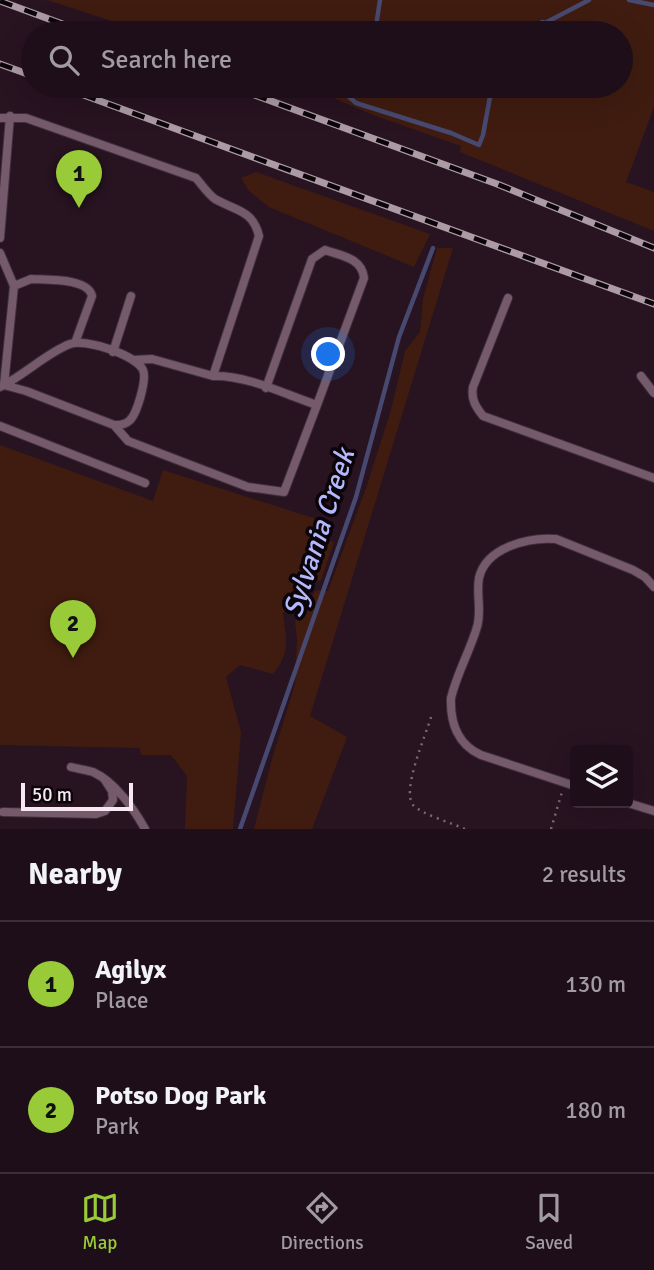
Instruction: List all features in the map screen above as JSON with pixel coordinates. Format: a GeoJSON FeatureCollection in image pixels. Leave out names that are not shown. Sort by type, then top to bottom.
{"type":"FeatureCollection","features":[{"type":"Feature","properties":{"kind":"lane"},"geometry":{"type":"LineString","coordinates":[[0,238],[10,116]]}},
{"type":"Feature","properties":{"kind":"lane"},"geometry":{"type":"LineString","coordinates":[[0,118],[26,118],[196,178],[212,197],[251,216],[257,225],[259,236],[213,376]]}},
{"type":"Feature","properties":{"kind":"lane"},"geometry":{"type":"LineString","coordinates":[[114,425],[128,441],[248,487],[284,492],[364,278],[358,262],[325,250],[312,259],[266,388]]}},
{"type":"Feature","properties":{"kind":"lane"},"geometry":{"type":"LineString","coordinates":[[0,253],[14,286],[2,386]]}},
{"type":"Feature","properties":{"kind":"lane"},"geometry":{"type":"LineString","coordinates":[[14,286],[31,279],[84,284],[91,290],[92,296],[75,343]]}},
{"type":"Feature","properties":{"kind":"lane"},"geometry":{"type":"LineString","coordinates":[[113,352],[131,296]]}},
{"type":"Feature","properties":{"kind":"lane"},"geometry":{"type":"LineString","coordinates":[[509,299],[473,387],[475,407],[483,416],[654,478]]}},
{"type":"Feature","properties":{"kind":"lane"},"geometry":{"type":"LineString","coordinates":[[88,342],[133,360],[143,369],[145,379],[135,414],[130,421],[122,425],[114,425],[26,391],[2,386],[70,344],[88,342]]}},
{"type":"Feature","properties":{"kind":"lane"},"geometry":{"type":"LineString","coordinates":[[133,360],[152,359],[213,376],[225,376],[317,405]]}},
{"type":"Feature","properties":{"kind":"lane"},"geometry":{"type":"LineString","coordinates":[[641,376],[654,393]]}},
{"type":"Feature","properties":{"kind":"lane"},"geometry":{"type":"LineString","coordinates":[[0,426],[145,483]]}},
{"type":"Feature","properties":{"kind":"lane"},"geometry":{"type":"LineString","coordinates":[[570,784],[471,750],[462,743],[453,722],[451,698],[477,626],[480,577],[484,565],[502,550],[546,538],[556,539],[633,570],[645,577],[654,587]]}},
{"type":"Feature","properties":{"kind":"lane"},"geometry":{"type":"LineString","coordinates":[[71,767],[93,772],[105,780],[133,810],[145,829]]}},
{"type":"Feature","properties":{"kind":"lane"},"geometry":{"type":"LineString","coordinates":[[3,812],[96,814],[105,811],[113,800],[105,780]]}},
{"type":"Feature","properties":{"kind":"lane"},"geometry":{"type":"LineString","coordinates":[[633,805],[654,811]]}},
{"type":"Feature","properties":{"kind":"path"},"geometry":{"type":"LineString","coordinates":[[431,717],[410,783],[409,798],[415,807],[465,829]]}},
{"type":"Feature","properties":{"kind":"path"},"geometry":{"type":"LineString","coordinates":[[551,829],[565,782]]}},
{"type":"Feature","properties":{"kind":"shaded area"},"geometry":{"type":"Polygon","coordinates":[[[47,0],[654,0],[654,107],[626,182],[654,192],[654,231],[460,152],[461,146],[334,98],[633,98],[633,21],[112,21],[47,0]]]}},
{"type":"Feature","properties":{"kind":"shaded area"},"geometry":{"type":"Polygon","coordinates":[[[256,172],[430,234],[414,267],[269,207],[249,191],[241,178],[256,172]]]}},
{"type":"Feature","properties":{"kind":"shaded area"},"geometry":{"type":"Polygon","coordinates":[[[437,248],[453,248],[310,716],[347,737],[312,829],[254,829],[295,684],[295,622],[302,606],[317,590],[328,591],[366,488],[391,410],[405,351],[420,332],[423,299],[437,248]]]}},
{"type":"Feature","properties":{"kind":"shaded area"},"geometry":{"type":"Polygon","coordinates":[[[0,445],[153,501],[163,470],[329,523],[323,528],[323,537],[334,542],[321,580],[310,584],[283,613],[286,645],[279,666],[273,674],[240,665],[226,677],[241,732],[233,829],[185,829],[187,776],[171,755],[141,755],[140,748],[0,745],[0,445]]]}},
{"type":"Feature","properties":{"kind":"waterway"},"geometry":{"type":"LineString","coordinates":[[377,21],[380,0]]}},
{"type":"Feature","properties":{"kind":"waterway"},"geometry":{"type":"LineString","coordinates":[[549,21],[589,0]]}},
{"type":"Feature","properties":{"kind":"waterway"},"geometry":{"type":"LineString","coordinates":[[629,0],[654,5]]}},
{"type":"Feature","properties":{"kind":"waterway"},"geometry":{"type":"LineString","coordinates":[[350,98],[356,103],[451,133],[479,145],[490,98]]}},
{"type":"Feature","properties":{"kind":"waterway","name":"Sylvania Creek"},"geometry":{"type":"LineString","coordinates":[[240,829],[356,497],[399,337],[433,248]]}},
{"type":"Feature","properties":{"kind":"railway"},"geometry":{"type":"LineString","coordinates":[[0,1],[54,21]]}},
{"type":"Feature","properties":{"kind":"railway"},"geometry":{"type":"LineString","coordinates":[[0,64],[21,72]]}},
{"type":"Feature","properties":{"kind":"railway"},"geometry":{"type":"LineString","coordinates":[[92,98],[654,304]]}},
{"type":"Feature","properties":{"kind":"railway"},"geometry":{"type":"LineString","coordinates":[[263,98],[497,184],[654,248]]}},
{"type":"Feature","properties":{"kind":"place","name":"Agilyx"},"geometry":{"type":"Point","coordinates":[79,208]}},
{"type":"Feature","properties":{"kind":"place","name":"Potso Dog Park"},"geometry":{"type":"Point","coordinates":[73,658]}}]}
